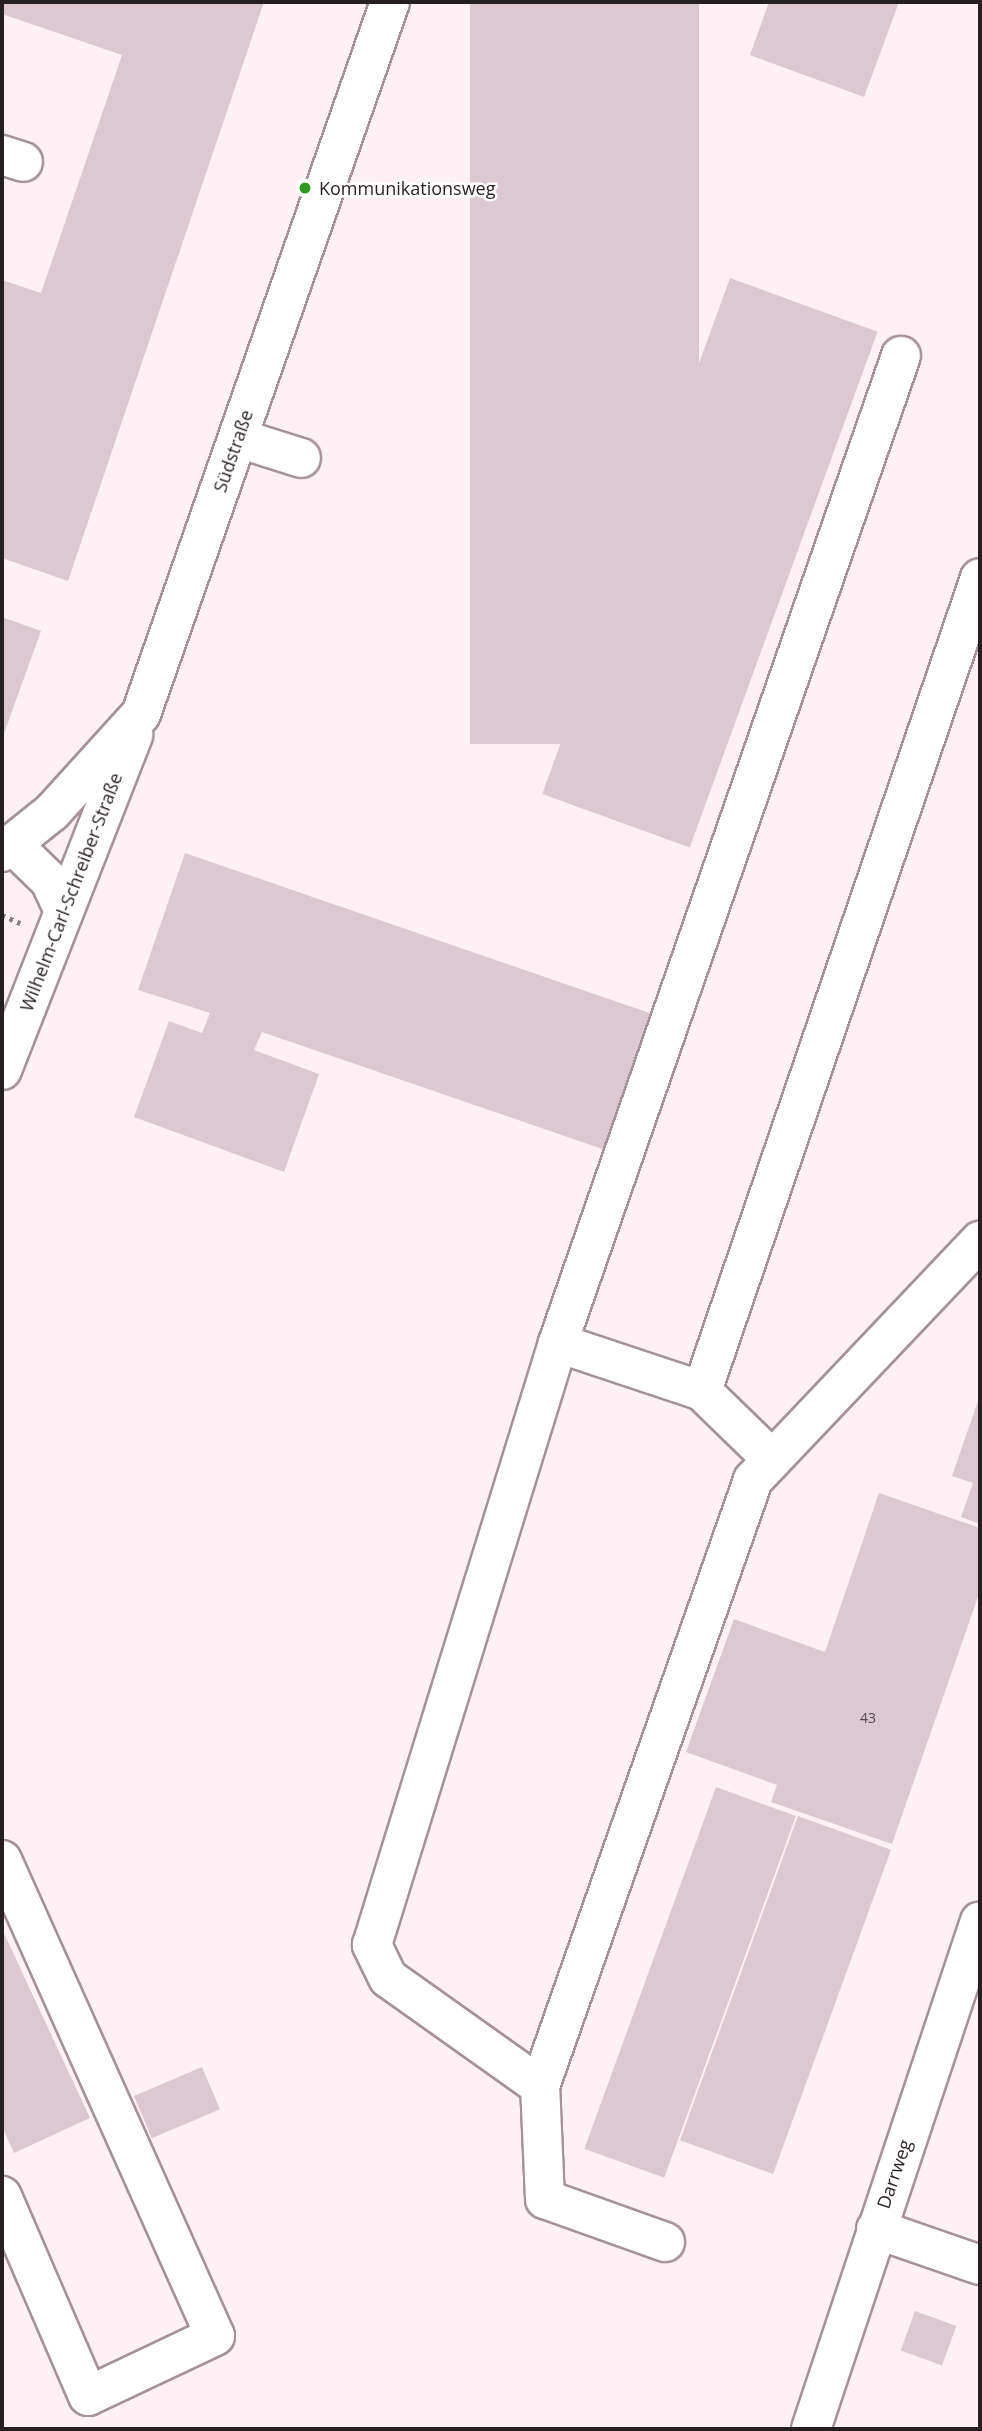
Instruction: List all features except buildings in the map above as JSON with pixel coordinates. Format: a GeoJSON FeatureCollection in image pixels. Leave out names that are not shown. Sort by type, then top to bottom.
{"type":"FeatureCollection","features":[{"type":"Feature","properties":{"kind":"street","name":"Südstraße"},"geometry":{"type":"LineString","coordinates":[[7,849],[51,812],[141,714],[390,2]]}},
{"type":"Feature","properties":{"kind":"street"},"geometry":{"type":"LineString","coordinates":[[540,2086],[388,1978],[372,1945],[558,1343],[901,356]]}},
{"type":"Feature","properties":{"kind":"street"},"geometry":{"type":"LineString","coordinates":[[238,438],[301,458]]}},
{"type":"Feature","properties":{"kind":"street"},"geometry":{"type":"LineString","coordinates":[[702,1391],[980,578]]}},
{"type":"Feature","properties":{"kind":"street","name":"Wilhelm-Carl-Schreiber-Straße"},"geometry":{"type":"LineString","coordinates":[[2,1070],[141,714]]}},
{"type":"Feature","properties":{"kind":"street"},"geometry":{"type":"LineString","coordinates":[[7,849],[51,881],[64,911]]}},
{"type":"Feature","properties":{"kind":"street"},"geometry":{"type":"LineString","coordinates":[[665,2242],[545,2199],[540,2086],[753,1480],[980,1241]]}},
{"type":"Feature","properties":{"kind":"street"},"geometry":{"type":"LineString","coordinates":[[558,1343],[702,1391],[772,1459]]}},
{"type":"Feature","properties":{"kind":"street"},"geometry":{"type":"LineString","coordinates":[[2,1860],[215,2336],[88,2396],[2,2196]]}},
{"type":"Feature","properties":{"kind":"street","name":"Darrweg"},"geometry":{"type":"LineString","coordinates":[[811,2429],[980,1921]]}},
{"type":"Feature","properties":{"kind":"street"},"geometry":{"type":"LineString","coordinates":[[876,2229],[980,2265]]}},
{"type":"Feature","properties":{"kind":"place","name":"Kommunikationsweg"},"geometry":{"type":"Point","coordinates":[305,188]}}]}
